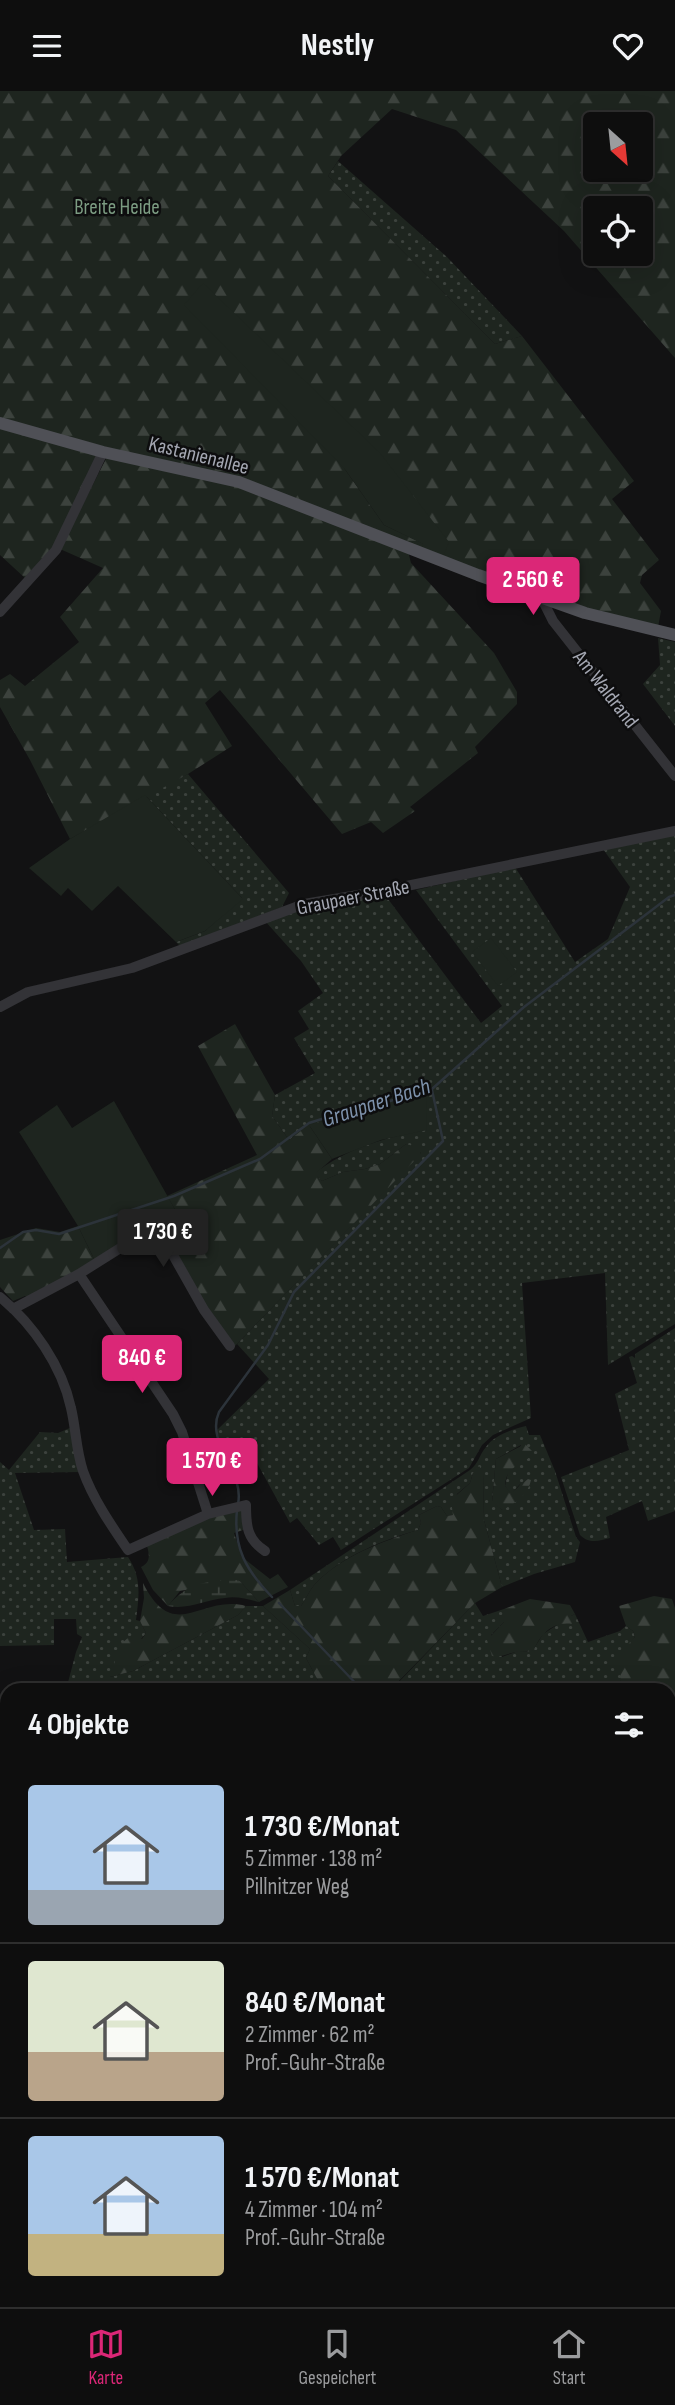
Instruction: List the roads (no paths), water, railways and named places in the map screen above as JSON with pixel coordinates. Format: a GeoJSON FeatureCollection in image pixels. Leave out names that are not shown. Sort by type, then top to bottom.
{"type":"FeatureCollection","features":[{"type":"Feature","properties":{"kind":"main road","name":"Kastanienallee"},"geometry":{"type":"LineString","coordinates":[[0,423],[103,452],[239,482],[545,599],[585,613],[675,635]]}},
{"type":"Feature","properties":{"kind":"street"},"geometry":{"type":"LineString","coordinates":[[0,612],[55,550],[103,452]]}},
{"type":"Feature","properties":{"kind":"street","name":"Am Waldrand"},"geometry":{"type":"LineString","coordinates":[[545,599],[544,603],[553,621],[675,776]]}},
{"type":"Feature","properties":{"kind":"street","name":"Graupaer Straße"},"geometry":{"type":"LineString","coordinates":[[0,1007],[28,992],[132,968],[304,904],[382,891],[675,831]]}},
{"type":"Feature","properties":{"kind":"street"},"geometry":{"type":"LineString","coordinates":[[13,1309],[79,1274],[131,1240],[156,1229],[204,1310],[230,1346]]}},
{"type":"Feature","properties":{"kind":"street"},"geometry":{"type":"LineString","coordinates":[[79,1274],[173,1414],[182,1432],[208,1514]]}},
{"type":"Feature","properties":{"kind":"street"},"geometry":{"type":"LineString","coordinates":[[0,1297],[48,1353],[62,1376],[84,1472],[102,1510],[128,1550],[208,1514],[246,1505],[247,1529],[254,1543],[265,1551]]}},
{"type":"Feature","properties":{"kind":"waterway","name":"Graupaer Bach"},"geometry":{"type":"LineString","coordinates":[[0,1248],[23,1232],[36,1230],[59,1234],[174,1196],[260,1159],[309,1123],[366,1105],[432,1089],[524,1007],[675,895]]}},
{"type":"Feature","properties":{"kind":"waterway"},"geometry":{"type":"LineString","coordinates":[[238,1504],[236,1480],[217,1435],[219,1412],[268,1345],[294,1292],[443,1141],[432,1090]]}},
{"type":"Feature","properties":{"kind":"waterway"},"geometry":{"type":"LineString","coordinates":[[237,1510],[237,1536],[243,1558],[272,1597]]}},
{"type":"Feature","properties":{"kind":"waterway"},"geometry":{"type":"LineString","coordinates":[[279,1603],[355,1683]]}},
{"type":"Feature","properties":{"kind":"park label","name":"Breite Heide"},"geometry":{"type":"Point","coordinates":[117,207]}}]}
